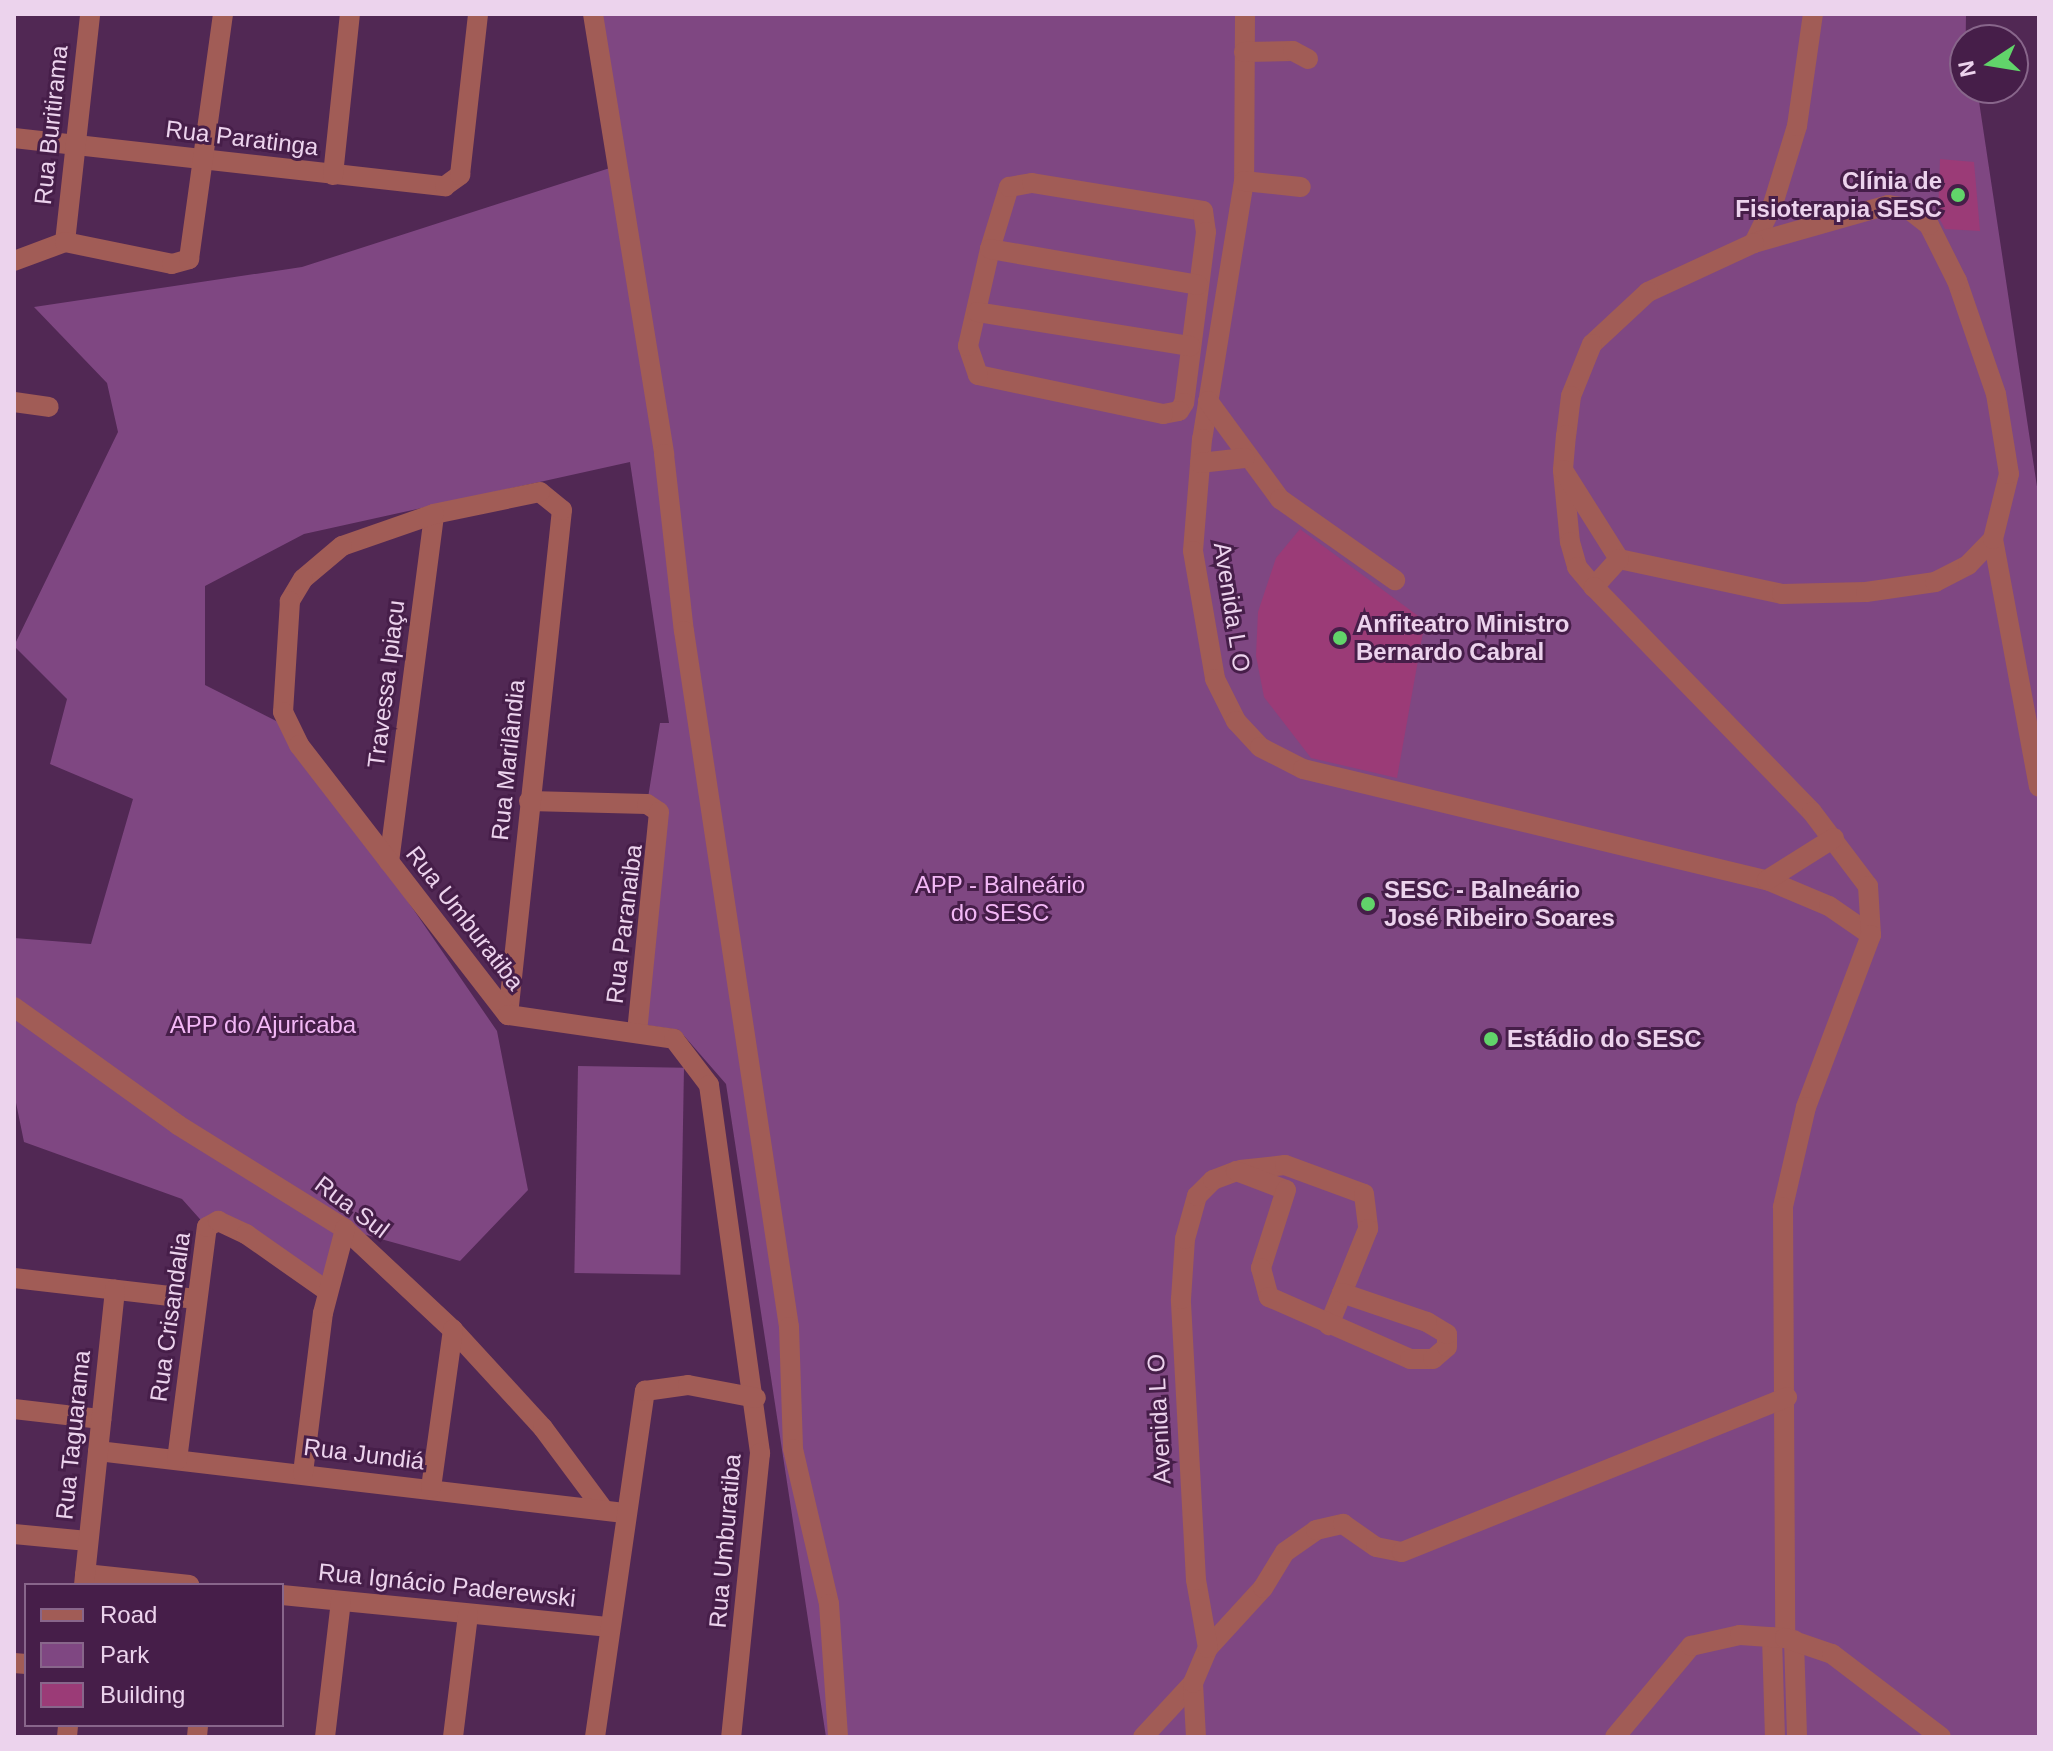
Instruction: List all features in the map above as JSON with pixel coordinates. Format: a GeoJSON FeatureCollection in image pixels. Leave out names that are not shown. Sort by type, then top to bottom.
{"type":"FeatureCollection","features":[{"type":"Feature","properties":{"kind":"street","name":"Rua Buritirama"},"geometry":{"type":"LineString","coordinates":[[65,242],[90,14]]}},
{"type":"Feature","properties":{"kind":"street"},"geometry":{"type":"LineString","coordinates":[[14,261],[65,242],[172,264],[193,252],[223,14]]}},
{"type":"Feature","properties":{"kind":"street"},"geometry":{"type":"LineString","coordinates":[[333,175],[350,14]]}},
{"type":"Feature","properties":{"kind":"street","name":"Rua Paratinga"},"geometry":{"type":"LineString","coordinates":[[14,138],[435,187],[460,175],[478,14]]}},
{"type":"Feature","properties":{"kind":"street"},"geometry":{"type":"LineString","coordinates":[[593,14],[664,454],[684,631],[789,1327],[793,1449],[829,1604],[838,1737]]}},
{"type":"Feature","properties":{"kind":"street","name":"Avenida L O"},"geometry":{"type":"LineString","coordinates":[[1245,14],[1244,181],[1208,401],[1193,551],[1215,679],[1236,721],[1260,747],[1329,776],[1767,880],[1829,906],[1871,935]]}},
{"type":"Feature","properties":{"kind":"street"},"geometry":{"type":"LineString","coordinates":[[1754,243],[1773,204],[1797,126],[1813,14]]}},
{"type":"Feature","properties":{"kind":"street"},"geometry":{"type":"LineString","coordinates":[[1244,52],[1293,51],[1308,59]]}},
{"type":"Feature","properties":{"kind":"street"},"geometry":{"type":"LineString","coordinates":[[1244,181],[1301,187]]}},
{"type":"Feature","properties":{"kind":"street"},"geometry":{"type":"LineString","coordinates":[[1032,183],[1203,211],[1198,285],[1184,403],[1179,411],[1163,414],[978,375],[968,346],[990,249],[1009,187],[1032,183]]}},
{"type":"Feature","properties":{"kind":"street"},"geometry":{"type":"LineString","coordinates":[[1775,1737],[1784,1638],[1787,1397],[1783,1207],[1806,1107],[1871,935],[1868,886],[1834,838],[1577,567],[1570,542],[1563,470],[1571,396],[1592,344],[1648,292],[1754,243],[1888,205],[1907,208],[1929,225],[1957,281],[1996,394],[2009,474],[1993,539],[2039,787]]}},
{"type":"Feature","properties":{"kind":"street"},"geometry":{"type":"LineString","coordinates":[[990,249],[1198,285]]}},
{"type":"Feature","properties":{"kind":"street"},"geometry":{"type":"LineString","coordinates":[[977,312],[1190,346]]}},
{"type":"Feature","properties":{"kind":"street"},"geometry":{"type":"LineString","coordinates":[[1193,312],[1223,317]]}},
{"type":"Feature","properties":{"kind":"street"},"geometry":{"type":"LineString","coordinates":[[1208,401],[1245,458],[1280,499],[1395,580]]}},
{"type":"Feature","properties":{"kind":"street"},"geometry":{"type":"LineString","coordinates":[[14,402],[49,407]]}},
{"type":"Feature","properties":{"kind":"street"},"geometry":{"type":"LineString","coordinates":[[1200,463],[1245,458]]}},
{"type":"Feature","properties":{"kind":"street"},"geometry":{"type":"LineString","coordinates":[[1563,470],[1619,559],[1782,594],[1866,592],[1935,582],[1968,565],[1993,539]]}},
{"type":"Feature","properties":{"kind":"street","name":"Rua Umburatiba"},"geometry":{"type":"LineString","coordinates":[[562,510],[540,492],[434,514],[342,546],[303,579],[290,601],[285,629],[286,724],[508,1015],[674,1039],[709,1085],[756,1398],[760,1497],[731,1737]]}},
{"type":"Feature","properties":{"kind":"street","name":"Rua Marilândia"},"geometry":{"type":"LineString","coordinates":[[508,1015],[562,510]]}},
{"type":"Feature","properties":{"kind":"street","name":"Travessa Ipiaçu"},"geometry":{"type":"LineString","coordinates":[[389,862],[434,514]]}},
{"type":"Feature","properties":{"kind":"street"},"geometry":{"type":"LineString","coordinates":[[1594,587],[1619,559]]}},
{"type":"Feature","properties":{"kind":"street","name":"Rua Paranaiba"},"geometry":{"type":"LineString","coordinates":[[529,801],[647,804],[662,820],[637,1033]]}},
{"type":"Feature","properties":{"kind":"street"},"geometry":{"type":"LineString","coordinates":[[1767,880],[1834,838]]}},
{"type":"Feature","properties":{"kind":"street","name":"Rua Sul"},"geometry":{"type":"LineString","coordinates":[[14,1007],[178,1125],[345,1229],[453,1330],[543,1428],[614,1512]]}},
{"type":"Feature","properties":{"kind":"street"},"geometry":{"type":"LineString","coordinates":[[1236,1171],[1252,1164],[1285,1165],[1364,1194],[1368,1229],[1329,1325]]}},
{"type":"Feature","properties":{"kind":"street"},"geometry":{"type":"LineString","coordinates":[[1236,1171],[1286,1190],[1261,1284],[1269,1297],[1410,1359],[1433,1359],[1447,1347],[1447,1334],[1427,1322],[1342,1293]]}},
{"type":"Feature","properties":{"kind":"street","name":"Avenida L O"},"geometry":{"type":"LineString","coordinates":[[1208,1648],[1196,1580],[1181,1299],[1185,1239],[1197,1196],[1213,1180],[1236,1171]]}},
{"type":"Feature","properties":{"kind":"street","name":"Rua Crisandalia"},"geometry":{"type":"LineString","coordinates":[[177,1460],[207,1227],[218,1221],[327,1291]]}},
{"type":"Feature","properties":{"kind":"street"},"geometry":{"type":"LineString","coordinates":[[303,1473],[327,1291],[345,1229]]}},
{"type":"Feature","properties":{"kind":"street"},"geometry":{"type":"LineString","coordinates":[[14,1278],[196,1299]]}},
{"type":"Feature","properties":{"kind":"street","name":"Rua Taguarama"},"geometry":{"type":"LineString","coordinates":[[84,1580],[115,1290]]}},
{"type":"Feature","properties":{"kind":"street"},"geometry":{"type":"LineString","coordinates":[[431,1488],[453,1330]]}},
{"type":"Feature","properties":{"kind":"street"},"geometry":{"type":"LineString","coordinates":[[595,1737],[607,1627],[614,1512],[645,1391],[688,1385],[756,1398]]}},
{"type":"Feature","properties":{"kind":"street"},"geometry":{"type":"LineString","coordinates":[[1143,1737],[1193,1683],[1208,1648],[1263,1588],[1285,1552],[1316,1530],[1343,1524],[1376,1547],[1402,1552],[1787,1397]]}},
{"type":"Feature","properties":{"kind":"street"},"geometry":{"type":"LineString","coordinates":[[14,1409],[101,1419]]}},
{"type":"Feature","properties":{"kind":"street","name":"Rua Jundiá"},"geometry":{"type":"LineString","coordinates":[[98,1451],[614,1512]]}},
{"type":"Feature","properties":{"kind":"street"},"geometry":{"type":"LineString","coordinates":[[14,1534],[88,1541]]}},
{"type":"Feature","properties":{"kind":"street"},"geometry":{"type":"LineString","coordinates":[[84,1580],[147,1583]]}},
{"type":"Feature","properties":{"kind":"street","name":"Rua Ignácio Paderewski"},"geometry":{"type":"LineString","coordinates":[[284,1595],[607,1627]]}},
{"type":"Feature","properties":{"kind":"street"},"geometry":{"type":"LineString","coordinates":[[325,1737],[341,1601]]}},
{"type":"Feature","properties":{"kind":"street"},"geometry":{"type":"LineString","coordinates":[[453,1737],[468,1614]]}},
{"type":"Feature","properties":{"kind":"street"},"geometry":{"type":"LineString","coordinates":[[1615,1737],[1691,1646],[1740,1635],[1784,1638],[1832,1654],[1941,1737]]}},
{"type":"Feature","properties":{"kind":"street"},"geometry":{"type":"LineString","coordinates":[[1784,1638],[1797,1737]]}},
{"type":"Feature","properties":{"kind":"street"},"geometry":{"type":"LineString","coordinates":[[1193,1683],[1196,1737]]}},
{"type":"Feature","properties":{"kind":"green space","name":"SESC - Balneário José Ribeiro Soares"},"geometry":{"type":"Polygon","coordinates":[[[587,14],[1966,14],[1966,24],[1949,24],[1949,104],[1979,104],[2039,500],[2039,1737],[826,1737],[726,1084],[679,1030],[638,1024],[662,820],[647,804],[660,723],[669,723],[630,462],[304,534],[205,586],[205,685],[288,727],[497,1031],[528,1190],[460,1261],[345,1229],[327,1291],[246,1234],[207,1227],[182,1199],[24,1142],[14,1093],[14,938],[91,944],[133,799],[50,764],[67,699],[14,646],[118,432],[107,383],[34,307],[302,267],[613,167],[587,14]]]}},
{"type":"Feature","properties":{"kind":"green space"},"geometry":{"type":"Polygon","coordinates":[[[578,1066],[684,1068],[680,1275],[574,1273],[578,1066]]]}},
{"type":"Feature","properties":{"kind":"building","name":"Clínia de Fisioterapia SESC"},"geometry":{"type":"Polygon","coordinates":[[[1940,159],[1974,162],[1980,231],[1945,229],[1938,216],[1940,159]]]}},
{"type":"Feature","properties":{"kind":"building","name":"Anfiteatro Ministro Bernardo Cabral"},"geometry":{"type":"Polygon","coordinates":[[[1300,529],[1425,621],[1397,778],[1311,758],[1264,697],[1256,656],[1258,612],[1276,558],[1300,529]]]}},
{"type":"Feature","properties":{"kind":"place","name":"Clínia de Fisioterapia SESC"},"geometry":{"type":"Point","coordinates":[1958,195]}},
{"type":"Feature","properties":{"kind":"place","name":"Anfiteatro Ministro Bernardo Cabral"},"geometry":{"type":"Point","coordinates":[1340,638]}},
{"type":"Feature","properties":{"kind":"place","name":"SESC - Balneário José Ribeiro Soares"},"geometry":{"type":"Point","coordinates":[1368,904]}},
{"type":"Feature","properties":{"kind":"place","name":"Estádio do SESC"},"geometry":{"type":"Point","coordinates":[1491,1039]}},
{"type":"Feature","properties":{"kind":"park label","name":"APP - Balneário do SESC"},"geometry":{"type":"Point","coordinates":[1000,899]}},
{"type":"Feature","properties":{"kind":"park label","name":"APP do Ajuricaba"},"geometry":{"type":"Point","coordinates":[263,1025]}}]}
